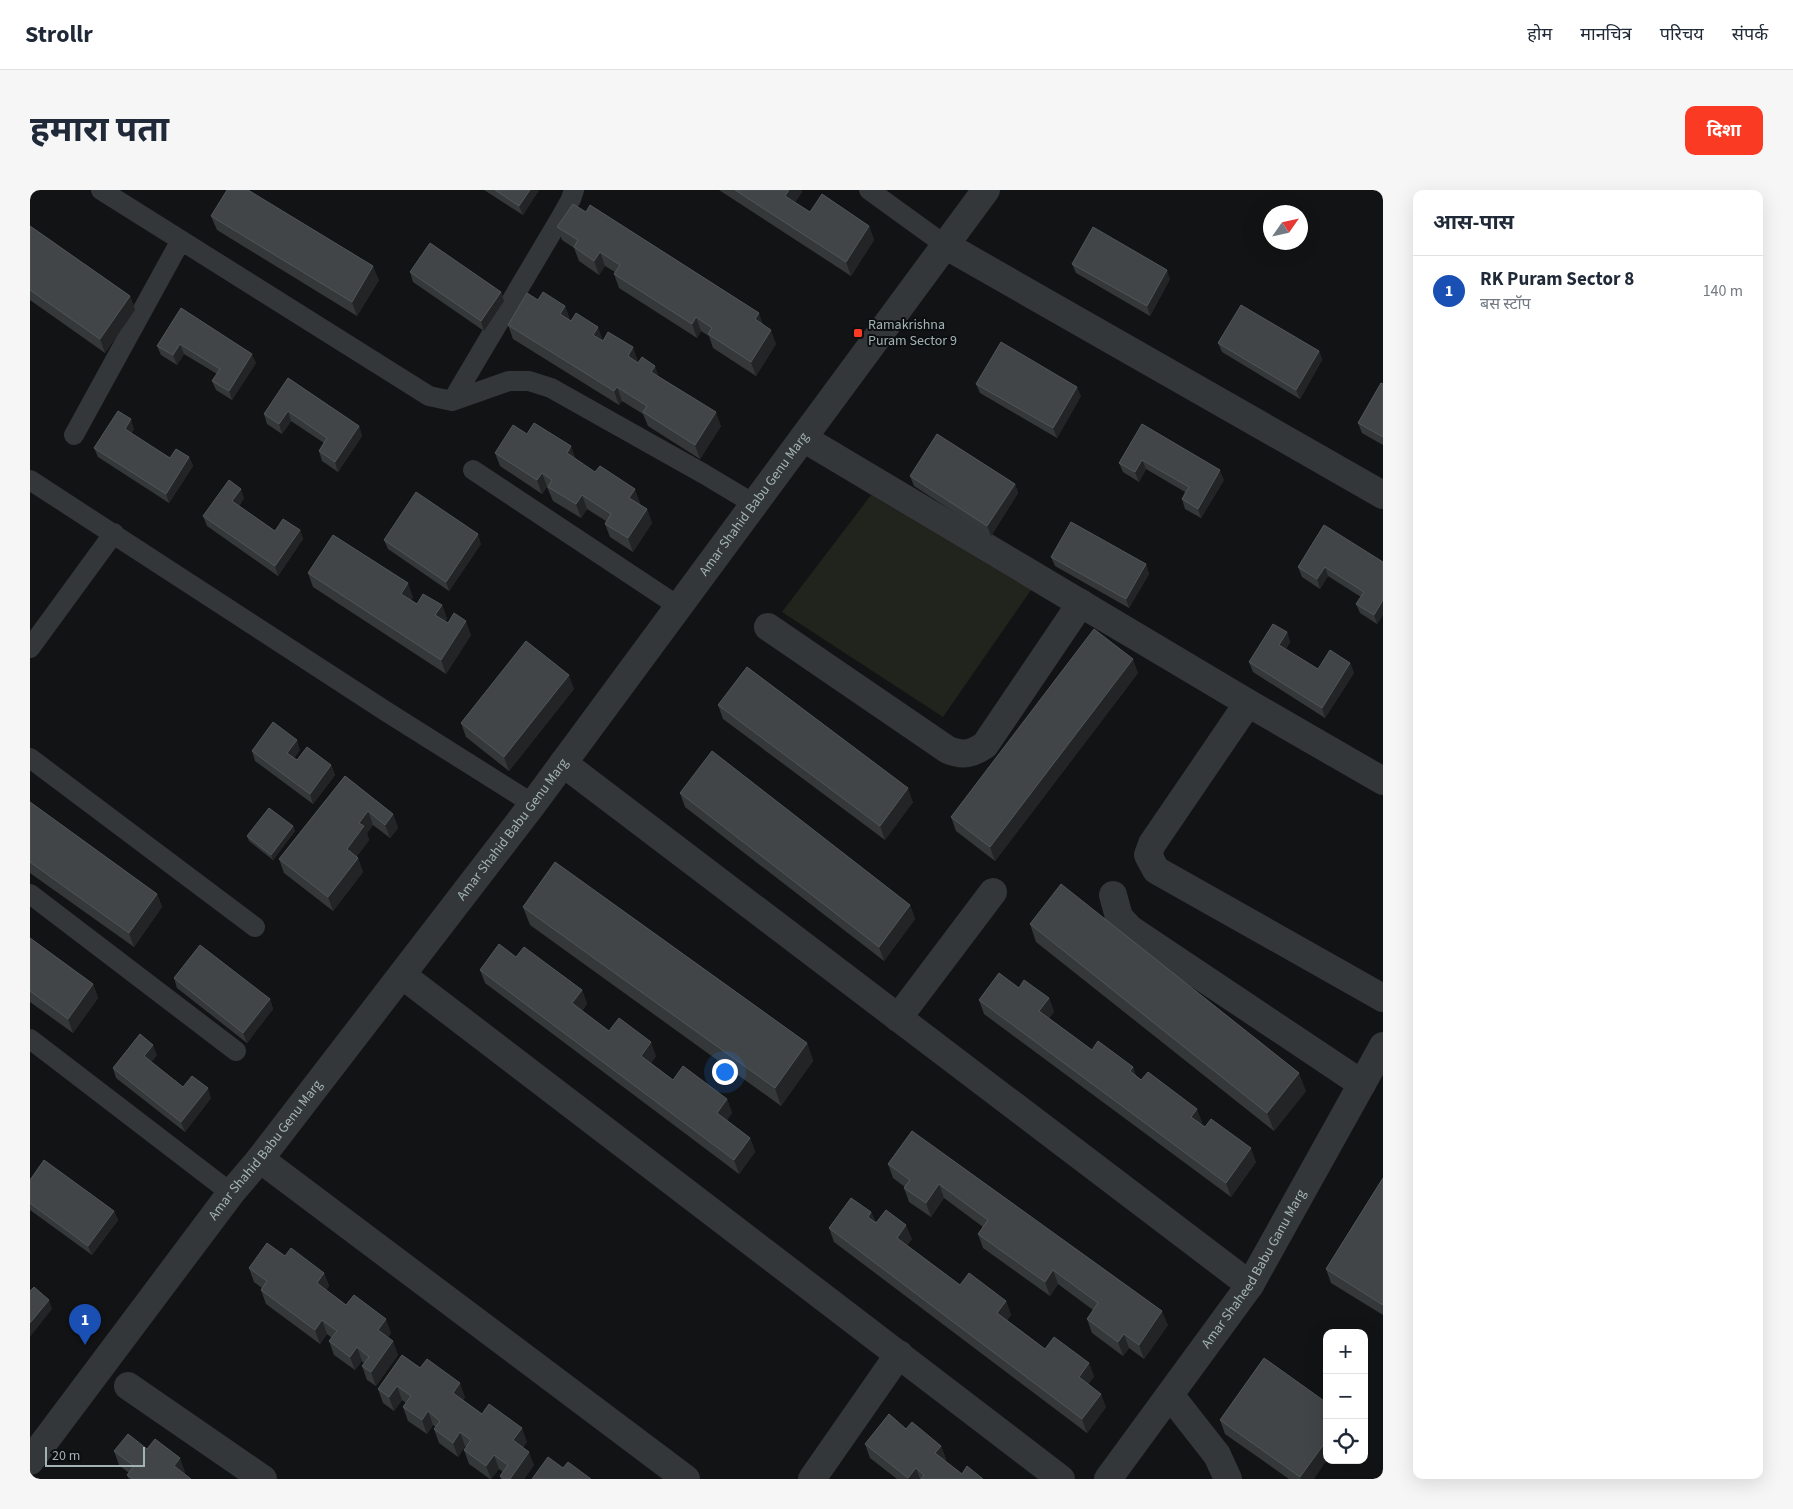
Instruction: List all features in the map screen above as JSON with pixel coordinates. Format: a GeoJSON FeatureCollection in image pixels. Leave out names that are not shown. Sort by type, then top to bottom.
{"type":"FeatureCollection","features":[{"type":"Feature","properties":{"kind":"street","name":"Amar Shahid Babu Genu Marg"},"geometry":{"type":"LineString","coordinates":[[30,1461],[231,1193],[260,1159],[533,804],[986,190]]}},
{"type":"Feature","properties":{"kind":"street"},"geometry":{"type":"LineString","coordinates":[[945,245],[1383,495]]}},
{"type":"Feature","properties":{"kind":"street"},"geometry":{"type":"LineString","coordinates":[[803,438],[1248,703],[1383,781]]}},
{"type":"Feature","properties":{"kind":"street"},"geometry":{"type":"LineString","coordinates":[[768,627],[948,750],[959,754],[973,753],[985,745],[1081,603]]}},
{"type":"Feature","properties":{"kind":"street"},"geometry":{"type":"LineString","coordinates":[[1248,703],[1152,844],[1148,855],[1156,870],[1383,998]]}},
{"type":"Feature","properties":{"kind":"street"},"geometry":{"type":"LineString","coordinates":[[563,763],[1250,1285]]}},
{"type":"Feature","properties":{"kind":"street"},"geometry":{"type":"LineString","coordinates":[[898,1018],[993,892]]}},
{"type":"Feature","properties":{"kind":"street"},"geometry":{"type":"LineString","coordinates":[[1113,895],[1119,917],[1130,929],[1362,1084]]}},
{"type":"Feature","properties":{"kind":"street"},"geometry":{"type":"LineString","coordinates":[[402,975],[1062,1479]]}},
{"type":"Feature","properties":{"kind":"street","name":"Amar Shaheed Babu Ganu Marg"},"geometry":{"type":"LineString","coordinates":[[1108,1479],[1250,1285],[1383,1046]]}},
{"type":"Feature","properties":{"kind":"street"},"geometry":{"type":"LineString","coordinates":[[260,1159],[686,1479]]}},
{"type":"Feature","properties":{"kind":"street"},"geometry":{"type":"LineString","coordinates":[[812,1479],[899,1354]]}},
{"type":"Feature","properties":{"kind":"street"},"geometry":{"type":"LineString","coordinates":[[128,1386],[263,1479]]}},
{"type":"Feature","properties":{"kind":"street"},"geometry":{"type":"LineString","coordinates":[[1170,1395],[1217,1455],[1228,1479]]}},
{"type":"Feature","properties":{"kind":"lane"},"geometry":{"type":"LineString","coordinates":[[101,190],[429,396],[452,401],[509,381],[529,381],[551,388],[754,504]]}},
{"type":"Feature","properties":{"kind":"lane"},"geometry":{"type":"LineString","coordinates":[[452,401],[561,217],[574,190]]}},
{"type":"Feature","properties":{"kind":"lane"},"geometry":{"type":"LineString","coordinates":[[869,190],[945,245]]}},
{"type":"Feature","properties":{"kind":"lane"},"geometry":{"type":"LineString","coordinates":[[74,435],[181,240]]}},
{"type":"Feature","properties":{"kind":"lane"},"geometry":{"type":"LineString","coordinates":[[473,470],[678,606]]}},
{"type":"Feature","properties":{"kind":"lane"},"geometry":{"type":"LineString","coordinates":[[30,480],[533,804]]}},
{"type":"Feature","properties":{"kind":"lane"},"geometry":{"type":"LineString","coordinates":[[30,648],[114,533]]}},
{"type":"Feature","properties":{"kind":"lane"},"geometry":{"type":"LineString","coordinates":[[30,758],[255,927]]}},
{"type":"Feature","properties":{"kind":"lane"},"geometry":{"type":"LineString","coordinates":[[30,894],[236,1050]]}},
{"type":"Feature","properties":{"kind":"lane"},"geometry":{"type":"LineString","coordinates":[[30,1039],[231,1193]]}},
{"type":"Feature","properties":{"kind":"shaded area"},"geometry":{"type":"Polygon","coordinates":[[[871,495],[1031,590],[943,717],[782,612],[871,495]]]}},
{"type":"Feature","properties":{"kind":"building"},"geometry":{"type":"Polygon","coordinates":[[[227,190],[248,190],[373,266],[352,302],[211,216],[227,190]]]}},
{"type":"Feature","properties":{"kind":"building"},"geometry":{"type":"Polygon","coordinates":[[[495,190],[530,190],[519,206],[495,190]]]}},
{"type":"Feature","properties":{"kind":"building"},"geometry":{"type":"Polygon","coordinates":[[[735,190],[789,190],[785,196],[810,212],[822,194],[869,226],[846,262],[735,190]]]}},
{"type":"Feature","properties":{"kind":"building"},"geometry":{"type":"Polygon","coordinates":[[[573,204],[586,212],[590,205],[759,313],[755,319],[771,330],[751,362],[708,334],[712,328],[696,317],[692,324],[614,274],[620,265],[600,252],[594,261],[574,247],[578,240],[557,227],[573,204]]]}},
{"type":"Feature","properties":{"kind":"building"},"geometry":{"type":"Polygon","coordinates":[[[30,226],[130,296],[100,339],[30,290],[30,226]]]}},
{"type":"Feature","properties":{"kind":"building"},"geometry":{"type":"Polygon","coordinates":[[[1093,227],[1167,270],[1147,306],[1072,264],[1093,227]]]}},
{"type":"Feature","properties":{"kind":"building"},"geometry":{"type":"Polygon","coordinates":[[[430,243],[501,292],[481,321],[410,272],[430,243]]]}},
{"type":"Feature","properties":{"kind":"building"},"geometry":{"type":"Polygon","coordinates":[[[543,292],[565,306],[560,314],[571,321],[576,313],[598,327],[593,335],[603,341],[608,332],[633,347],[628,356],[638,363],[642,357],[655,366],[651,372],[716,412],[695,445],[643,412],[647,406],[617,387],[614,391],[508,325],[527,293],[538,300],[543,292]]]}},
{"type":"Feature","properties":{"kind":"building"},"geometry":{"type":"Polygon","coordinates":[[[1241,305],[1319,351],[1296,390],[1218,343],[1241,305]]]}},
{"type":"Feature","properties":{"kind":"building"},"geometry":{"type":"Polygon","coordinates":[[[181,308],[252,354],[229,391],[212,381],[220,369],[180,344],[173,355],[157,346],[181,308]]]}},
{"type":"Feature","properties":{"kind":"building"},"geometry":{"type":"Polygon","coordinates":[[[1001,342],[1077,387],[1053,428],[976,384],[1001,342]]]}},
{"type":"Feature","properties":{"kind":"building"},"geometry":{"type":"Polygon","coordinates":[[[288,378],[359,426],[335,462],[319,451],[327,438],[288,411],[279,424],[264,414],[288,378]]]}},
{"type":"Feature","properties":{"kind":"building"},"geometry":{"type":"Polygon","coordinates":[[[1381,383],[1383,384],[1383,437],[1358,423],[1381,383]]]}},
{"type":"Feature","properties":{"kind":"building"},"geometry":{"type":"Polygon","coordinates":[[[118,411],[131,419],[125,429],[170,458],[176,449],[189,457],[166,494],[94,448],[118,411]]]}},
{"type":"Feature","properties":{"kind":"building"},"geometry":{"type":"Polygon","coordinates":[[[534,423],[571,446],[567,453],[595,472],[600,466],[635,489],[629,498],[647,509],[628,538],[605,524],[611,514],[582,495],[576,504],[548,487],[552,480],[542,473],[537,480],[495,453],[513,425],[527,434],[534,423]]]}},
{"type":"Feature","properties":{"kind":"building"},"geometry":{"type":"Polygon","coordinates":[[[1142,424],[1220,470],[1198,509],[1182,499],[1189,487],[1142,460],[1135,472],[1119,463],[1142,424]]]}},
{"type":"Feature","properties":{"kind":"building"},"geometry":{"type":"Polygon","coordinates":[[[937,434],[1015,484],[987,526],[910,476],[937,434]]]}},
{"type":"Feature","properties":{"kind":"building"},"geometry":{"type":"Polygon","coordinates":[[[229,480],[241,489],[232,501],[275,531],[283,519],[300,530],[275,566],[203,516],[229,480]]]}},
{"type":"Feature","properties":{"kind":"building"},"geometry":{"type":"Polygon","coordinates":[[[416,492],[478,534],[446,582],[384,540],[416,492]]]}},
{"type":"Feature","properties":{"kind":"building"},"geometry":{"type":"Polygon","coordinates":[[[1071,522],[1146,564],[1126,599],[1051,557],[1071,522]]]}},
{"type":"Feature","properties":{"kind":"building"},"geometry":{"type":"Polygon","coordinates":[[[1324,525],[1383,562],[1383,600],[1374,615],[1356,604],[1364,592],[1325,567],[1317,579],[1298,567],[1324,525]]]}},
{"type":"Feature","properties":{"kind":"building"},"geometry":{"type":"Polygon","coordinates":[[[333,535],[408,583],[401,594],[417,604],[423,594],[442,605],[435,615],[448,623],[454,613],[466,621],[441,660],[308,573],[333,535]]]}},
{"type":"Feature","properties":{"kind":"building"},"geometry":{"type":"Polygon","coordinates":[[[1273,624],[1287,632],[1279,645],[1318,669],[1330,650],[1350,663],[1322,708],[1249,662],[1273,624]]]}},
{"type":"Feature","properties":{"kind":"building"},"geometry":{"type":"Polygon","coordinates":[[[1094,629],[1133,659],[990,847],[951,817],[1094,629]]]}},
{"type":"Feature","properties":{"kind":"building"},"geometry":{"type":"Polygon","coordinates":[[[526,641],[569,675],[504,757],[461,723],[526,641]]]}},
{"type":"Feature","properties":{"kind":"building"},"geometry":{"type":"Polygon","coordinates":[[[747,667],[908,788],[880,826],[718,705],[747,667]]]}},
{"type":"Feature","properties":{"kind":"building"},"geometry":{"type":"Polygon","coordinates":[[[273,722],[297,740],[287,753],[297,760],[307,747],[331,765],[310,794],[252,751],[273,722]]]}},
{"type":"Feature","properties":{"kind":"building"},"geometry":{"type":"Polygon","coordinates":[[[712,751],[910,905],[879,947],[680,793],[712,751]]]}},
{"type":"Feature","properties":{"kind":"building"},"geometry":{"type":"Polygon","coordinates":[[[345,776],[393,814],[385,825],[368,811],[359,823],[364,826],[347,849],[358,858],[328,897],[279,859],[345,776]]]}},
{"type":"Feature","properties":{"kind":"building"},"geometry":{"type":"Polygon","coordinates":[[[30,802],[157,894],[129,933],[30,862],[30,802]]]}},
{"type":"Feature","properties":{"kind":"building"},"geometry":{"type":"Polygon","coordinates":[[[269,808],[293,826],[271,855],[247,836],[269,808]]]}},
{"type":"Feature","properties":{"kind":"building"},"geometry":{"type":"Polygon","coordinates":[[[555,862],[807,1043],[775,1088],[523,907],[555,862]]]}},
{"type":"Feature","properties":{"kind":"building"},"geometry":{"type":"Polygon","coordinates":[[[1061,884],[1299,1073],[1267,1113],[1030,924],[1061,884]]]}},
{"type":"Feature","properties":{"kind":"building"},"geometry":{"type":"Polygon","coordinates":[[[30,938],[93,984],[68,1019],[30,991],[30,938]]]}},
{"type":"Feature","properties":{"kind":"building"},"geometry":{"type":"Polygon","coordinates":[[[499,944],[516,957],[524,947],[582,990],[572,1003],[609,1031],[619,1018],[651,1042],[641,1056],[673,1080],[683,1066],[727,1099],[717,1113],[750,1138],[734,1160],[480,970],[499,944]]]}},
{"type":"Feature","properties":{"kind":"building"},"geometry":{"type":"Polygon","coordinates":[[[200,945],[270,999],[243,1033],[174,978],[200,945]]]}},
{"type":"Feature","properties":{"kind":"building"},"geometry":{"type":"Polygon","coordinates":[[[999,973],[1019,988],[1024,980],[1049,998],[1039,1011],[1092,1050],[1098,1041],[1133,1067],[1130,1071],[1141,1080],[1148,1072],[1197,1109],[1191,1117],[1205,1127],[1211,1119],[1251,1148],[1226,1183],[979,1000],[999,973]]]}},
{"type":"Feature","properties":{"kind":"building"},"geometry":{"type":"Polygon","coordinates":[[[140,1034],[153,1045],[144,1056],[183,1087],[192,1076],[208,1088],[181,1122],[113,1068],[140,1034]]]}},
{"type":"Feature","properties":{"kind":"building"},"geometry":{"type":"Polygon","coordinates":[[[912,1131],[1162,1311],[1139,1345],[1124,1334],[1118,1342],[1087,1319],[1098,1303],[1053,1270],[1045,1282],[978,1234],[988,1220],[939,1184],[926,1203],[904,1188],[910,1180],[888,1164],[912,1131]]]}},
{"type":"Feature","properties":{"kind":"building"},"geometry":{"type":"Polygon","coordinates":[[[44,1160],[114,1211],[88,1246],[30,1203],[30,1180],[44,1160]]]}},
{"type":"Feature","properties":{"kind":"building"},"geometry":{"type":"Polygon","coordinates":[[[1383,1178],[1383,1305],[1326,1269],[1383,1178]]]}},
{"type":"Feature","properties":{"kind":"building"},"geometry":{"type":"Polygon","coordinates":[[[851,1198],[871,1212],[868,1217],[876,1223],[886,1210],[906,1225],[897,1238],[960,1285],[969,1273],[1006,1301],[997,1313],[1045,1349],[1054,1337],[1089,1363],[1079,1377],[1101,1394],[1082,1419],[829,1228],[851,1198]]]}},
{"type":"Feature","properties":{"kind":"building"},"geometry":{"type":"Polygon","coordinates":[[[267,1243],[285,1256],[291,1248],[324,1273],[317,1283],[346,1305],[354,1295],[386,1319],[378,1330],[393,1341],[371,1372],[362,1366],[369,1357],[357,1347],[350,1357],[329,1341],[337,1331],[322,1320],[315,1330],[261,1290],[267,1281],[249,1268],[267,1243]]]}},
{"type":"Feature","properties":{"kind":"building"},"geometry":{"type":"Polygon","coordinates":[[[34,1287],[49,1300],[30,1323],[30,1291],[34,1287]]]}},
{"type":"Feature","properties":{"kind":"building"},"geometry":{"type":"Polygon","coordinates":[[[402,1355],[420,1368],[427,1359],[460,1383],[453,1393],[482,1414],[489,1404],[522,1428],[513,1440],[529,1452],[510,1479],[504,1479],[500,1476],[508,1465],[494,1455],[486,1466],[464,1450],[471,1440],[460,1432],[453,1443],[434,1429],[440,1421],[428,1411],[422,1420],[403,1407],[411,1396],[397,1386],[389,1397],[378,1389],[402,1355]]]}},
{"type":"Feature","properties":{"kind":"building"},"geometry":{"type":"Polygon","coordinates":[[[1264,1358],[1323,1400],[1323,1445],[1300,1477],[1220,1420],[1264,1358]]]}},
{"type":"Feature","properties":{"kind":"building"},"geometry":{"type":"Polygon","coordinates":[[[889,1414],[906,1429],[912,1422],[941,1446],[935,1453],[962,1474],[967,1466],[983,1479],[921,1479],[924,1475],[916,1468],[908,1478],[865,1444],[889,1414]]]}},
{"type":"Feature","properties":{"kind":"building"},"geometry":{"type":"Polygon","coordinates":[[[128,1434],[147,1449],[155,1439],[180,1458],[174,1466],[191,1479],[133,1479],[127,1475],[134,1466],[114,1451],[128,1434]]]}},
{"type":"Feature","properties":{"kind":"building"},"geometry":{"type":"Polygon","coordinates":[[[548,1457],[563,1468],[568,1462],[591,1479],[532,1479],[548,1457]]]}},
{"type":"Feature","properties":{"kind":"place","name":"Ramakrishna Puram Sector 9"},"geometry":{"type":"Point","coordinates":[858,333]}},
{"type":"Feature","properties":{"kind":"place","name":"RK Puram Sector 8"},"geometry":{"type":"Point","coordinates":[85,1345]}}]}
